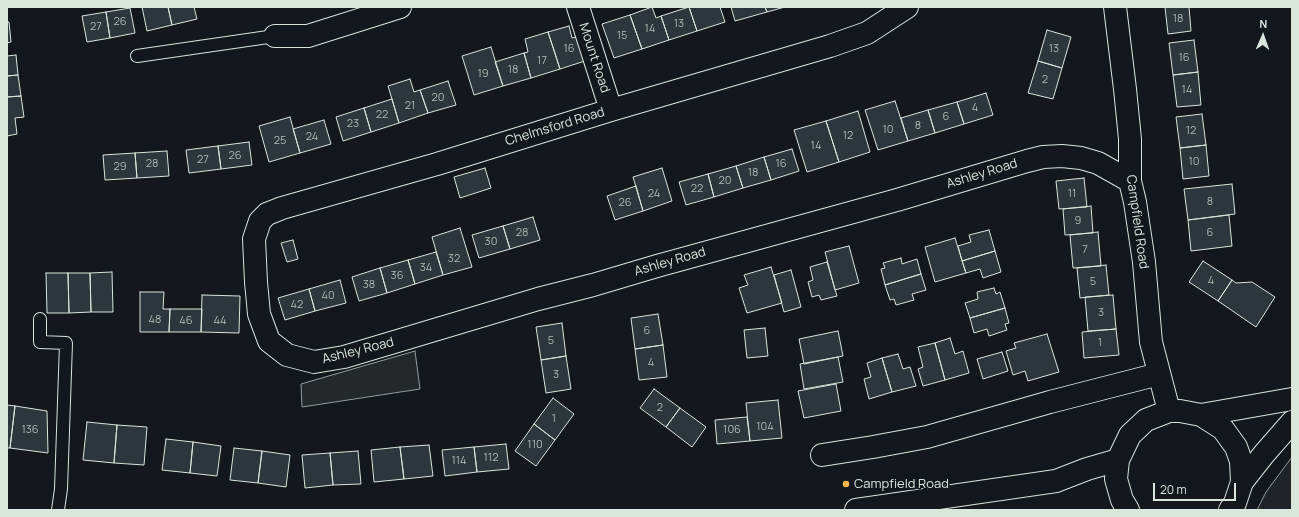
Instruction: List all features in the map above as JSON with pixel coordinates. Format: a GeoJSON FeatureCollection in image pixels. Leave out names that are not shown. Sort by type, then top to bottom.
{"type":"FeatureCollection","features":[{"type":"Feature","properties":{"kind":"main road"},"geometry":{"type":"LineString","coordinates":[[275,36],[308,36],[400,7]]}},
{"type":"Feature","properties":{"kind":"main road","name":"Mount Road"},"geometry":{"type":"LineString","coordinates":[[578,7],[611,110]]}},
{"type":"Feature","properties":{"kind":"main road","name":"Chelmsford Road"},"geometry":{"type":"LineString","coordinates":[[256,282],[254,239],[260,221],[267,214],[282,208],[437,164],[611,110],[830,46],[866,33],[907,7]]}},
{"type":"Feature","properties":{"kind":"main road","name":"Campfield Road"},"geometry":{"type":"LineString","coordinates":[[1115,7],[1126,89],[1130,139],[1130,181],[1135,202],[1144,262],[1151,342],[1169,411]]}},
{"type":"Feature","properties":{"kind":"main road","name":"Ashley Road"},"geometry":{"type":"LineString","coordinates":[[256,282],[260,314],[269,341],[287,355],[314,362],[344,357],[538,299],[897,200],[1027,161],[1062,156],[1082,158],[1098,163],[1130,181]]}},
{"type":"Feature","properties":{"kind":"main road"},"geometry":{"type":"LineString","coordinates":[[822,455],[927,437],[1050,402],[1159,374]]}},
{"type":"Feature","properties":{"kind":"main road"},"geometry":{"type":"LineString","coordinates":[[1128,510],[1122,500],[1116,479],[1118,460],[1130,435],[1146,420],[1169,411],[1180,411],[1202,415],[1292,399]]}},
{"type":"Feature","properties":{"kind":"main road"},"geometry":{"type":"LineString","coordinates":[[1202,415],[1223,429],[1236,447],[1241,461],[1242,482]]}},
{"type":"Feature","properties":{"kind":"main road"},"geometry":{"type":"LineString","coordinates":[[1230,510],[1235,503],[1242,482],[1292,422]]}},
{"type":"Feature","properties":{"kind":"main road"},"geometry":{"type":"LineString","coordinates":[[856,510],[1056,481],[1087,469],[1118,460]]}},
{"type":"Feature","properties":{"kind":"lane"},"geometry":{"type":"LineString","coordinates":[[137,56],[275,36]]}},
{"type":"Feature","properties":{"kind":"lane"},"geometry":{"type":"LineString","coordinates":[[40,318],[40,342],[66,343],[61,489],[58,510]]}},
{"type":"Feature","properties":{"kind":"shaded area"},"geometry":{"type":"Polygon","coordinates":[[[415,351],[420,389],[302,407],[301,384],[415,351]]]}},
{"type":"Feature","properties":{"kind":"shaded area"},"geometry":{"type":"Polygon","coordinates":[[[1292,457],[1292,510],[1257,510],[1266,492],[1292,457]]]}},
{"type":"Feature","properties":{"kind":"building"},"geometry":{"type":"Polygon","coordinates":[[[142,7],[168,7],[172,25],[147,31],[142,7]]]}},
{"type":"Feature","properties":{"kind":"building"},"geometry":{"type":"Polygon","coordinates":[[[168,7],[194,7],[197,19],[172,25],[168,7]]]}},
{"type":"Feature","properties":{"kind":"building"},"geometry":{"type":"Polygon","coordinates":[[[652,7],[656,18],[661,16],[669,40],[642,49],[630,15],[652,7]]]}},
{"type":"Feature","properties":{"kind":"building"},"geometry":{"type":"Polygon","coordinates":[[[689,7],[720,7],[725,22],[697,31],[689,7]]]}},
{"type":"Feature","properties":{"kind":"building"},"geometry":{"type":"Polygon","coordinates":[[[689,7],[697,31],[669,40],[661,16],[689,7]]]}},
{"type":"Feature","properties":{"kind":"building"},"geometry":{"type":"Polygon","coordinates":[[[731,7],[765,7],[767,12],[735,21],[731,7]]]}},
{"type":"Feature","properties":{"kind":"building"},"geometry":{"type":"Polygon","coordinates":[[[765,7],[785,7],[767,12],[765,7]]]}},
{"type":"Feature","properties":{"kind":"building"},"geometry":{"type":"Polygon","coordinates":[[[1165,7],[1189,7],[1191,31],[1168,34],[1165,7]]]}},
{"type":"Feature","properties":{"kind":"building"},"geometry":{"type":"Polygon","coordinates":[[[130,8],[135,33],[110,38],[106,12],[130,8]]]}},
{"type":"Feature","properties":{"kind":"building"},"geometry":{"type":"Polygon","coordinates":[[[106,12],[110,38],[87,42],[82,16],[106,12]]]}},
{"type":"Feature","properties":{"kind":"building"},"geometry":{"type":"Polygon","coordinates":[[[630,15],[642,49],[614,58],[602,24],[630,15]]]}},
{"type":"Feature","properties":{"kind":"building"},"geometry":{"type":"Polygon","coordinates":[[[7,22],[9,22],[11,42],[7,43],[7,22]]]}},
{"type":"Feature","properties":{"kind":"building"},"geometry":{"type":"Polygon","coordinates":[[[569,26],[572,38],[580,36],[588,60],[560,69],[548,32],[569,26]]]}},
{"type":"Feature","properties":{"kind":"building"},"geometry":{"type":"Polygon","coordinates":[[[1047,30],[1071,37],[1062,68],[1038,61],[1047,30]]]}},
{"type":"Feature","properties":{"kind":"building"},"geometry":{"type":"Polygon","coordinates":[[[548,32],[560,69],[531,78],[524,53],[528,52],[525,39],[548,32]]]}},
{"type":"Feature","properties":{"kind":"building"},"geometry":{"type":"Polygon","coordinates":[[[1194,40],[1198,72],[1173,75],[1169,43],[1194,40]]]}},
{"type":"Feature","properties":{"kind":"building"},"geometry":{"type":"Polygon","coordinates":[[[491,47],[503,86],[474,95],[462,56],[491,47]]]}},
{"type":"Feature","properties":{"kind":"building"},"geometry":{"type":"Polygon","coordinates":[[[524,53],[531,78],[503,86],[495,62],[524,53]]]}},
{"type":"Feature","properties":{"kind":"building"},"geometry":{"type":"Polygon","coordinates":[[[16,55],[18,75],[7,76],[7,56],[16,55]]]}},
{"type":"Feature","properties":{"kind":"building"},"geometry":{"type":"Polygon","coordinates":[[[1038,61],[1062,68],[1053,99],[1028,93],[1038,61]]]}},
{"type":"Feature","properties":{"kind":"building"},"geometry":{"type":"Polygon","coordinates":[[[1198,72],[1201,105],[1177,107],[1173,75],[1198,72]]]}},
{"type":"Feature","properties":{"kind":"building"},"geometry":{"type":"Polygon","coordinates":[[[18,75],[21,96],[7,97],[7,76],[18,75]]]}},
{"type":"Feature","properties":{"kind":"building"},"geometry":{"type":"Polygon","coordinates":[[[410,79],[414,92],[420,90],[428,113],[399,123],[388,86],[410,79]]]}},
{"type":"Feature","properties":{"kind":"building"},"geometry":{"type":"Polygon","coordinates":[[[448,81],[456,105],[428,113],[420,90],[448,81]]]}},
{"type":"Feature","properties":{"kind":"building"},"geometry":{"type":"Polygon","coordinates":[[[986,93],[993,115],[964,124],[957,102],[986,93]]]}},
{"type":"Feature","properties":{"kind":"building"},"geometry":{"type":"Polygon","coordinates":[[[21,96],[24,117],[15,118],[17,134],[7,136],[7,97],[21,96]]]}},
{"type":"Feature","properties":{"kind":"building"},"geometry":{"type":"Polygon","coordinates":[[[392,99],[399,123],[371,132],[364,108],[392,99]]]}},
{"type":"Feature","properties":{"kind":"building"},"geometry":{"type":"Polygon","coordinates":[[[895,101],[908,141],[878,150],[865,110],[895,101]]]}},
{"type":"Feature","properties":{"kind":"building"},"geometry":{"type":"Polygon","coordinates":[[[957,102],[964,124],[935,133],[928,110],[957,102]]]}},
{"type":"Feature","properties":{"kind":"building"},"geometry":{"type":"Polygon","coordinates":[[[364,108],[371,132],[343,141],[336,117],[364,108]]]}},
{"type":"Feature","properties":{"kind":"building"},"geometry":{"type":"Polygon","coordinates":[[[928,110],[935,133],[908,141],[901,118],[928,110]]]}},
{"type":"Feature","properties":{"kind":"building"},"geometry":{"type":"Polygon","coordinates":[[[858,111],[870,152],[839,162],[826,121],[858,111]]]}},
{"type":"Feature","properties":{"kind":"building"},"geometry":{"type":"Polygon","coordinates":[[[1202,114],[1206,145],[1180,148],[1176,117],[1202,114]]]}},
{"type":"Feature","properties":{"kind":"building"},"geometry":{"type":"Polygon","coordinates":[[[290,117],[300,153],[269,162],[259,126],[290,117]]]}},
{"type":"Feature","properties":{"kind":"building"},"geometry":{"type":"Polygon","coordinates":[[[324,120],[331,144],[300,153],[293,129],[324,120]]]}},
{"type":"Feature","properties":{"kind":"building"},"geometry":{"type":"Polygon","coordinates":[[[826,121],[839,162],[807,172],[794,130],[826,121]]]}},
{"type":"Feature","properties":{"kind":"building"},"geometry":{"type":"Polygon","coordinates":[[[249,142],[252,165],[221,169],[218,146],[249,142]]]}},
{"type":"Feature","properties":{"kind":"building"},"geometry":{"type":"Polygon","coordinates":[[[1206,145],[1209,176],[1183,179],[1180,148],[1206,145]]]}},
{"type":"Feature","properties":{"kind":"building"},"geometry":{"type":"Polygon","coordinates":[[[218,146],[221,169],[189,173],[186,150],[218,146]]]}},
{"type":"Feature","properties":{"kind":"building"},"geometry":{"type":"Polygon","coordinates":[[[792,149],[799,171],[771,180],[764,157],[792,149]]]}},
{"type":"Feature","properties":{"kind":"building"},"geometry":{"type":"Polygon","coordinates":[[[167,151],[169,176],[137,178],[135,153],[167,151]]]}},
{"type":"Feature","properties":{"kind":"building"},"geometry":{"type":"Polygon","coordinates":[[[135,153],[137,178],[105,180],[103,155],[135,153]]]}},
{"type":"Feature","properties":{"kind":"building"},"geometry":{"type":"Polygon","coordinates":[[[764,157],[771,180],[743,188],[736,166],[764,157]]]}},
{"type":"Feature","properties":{"kind":"building"},"geometry":{"type":"Polygon","coordinates":[[[736,166],[743,188],[714,197],[708,174],[736,166]]]}},
{"type":"Feature","properties":{"kind":"building"},"geometry":{"type":"Polygon","coordinates":[[[485,168],[491,188],[460,198],[454,177],[485,168]]]}},
{"type":"Feature","properties":{"kind":"building"},"geometry":{"type":"Polygon","coordinates":[[[662,168],[672,201],[643,211],[633,177],[662,168]]]}},
{"type":"Feature","properties":{"kind":"building"},"geometry":{"type":"Polygon","coordinates":[[[708,174],[714,197],[686,205],[679,182],[708,174]]]}},
{"type":"Feature","properties":{"kind":"building"},"geometry":{"type":"Polygon","coordinates":[[[1084,178],[1087,207],[1059,209],[1056,181],[1084,178]]]}},
{"type":"Feature","properties":{"kind":"building"},"geometry":{"type":"Polygon","coordinates":[[[1232,184],[1235,214],[1188,220],[1184,189],[1232,184]]]}},
{"type":"Feature","properties":{"kind":"building"},"geometry":{"type":"Polygon","coordinates":[[[636,186],[643,211],[615,220],[607,196],[636,186]]]}},
{"type":"Feature","properties":{"kind":"building"},"geometry":{"type":"Polygon","coordinates":[[[1091,206],[1093,233],[1065,235],[1063,209],[1091,206]]]}},
{"type":"Feature","properties":{"kind":"building"},"geometry":{"type":"Polygon","coordinates":[[[1229,215],[1232,246],[1191,251],[1188,220],[1229,215]]]}},
{"type":"Feature","properties":{"kind":"building"},"geometry":{"type":"Polygon","coordinates":[[[533,217],[540,240],[510,249],[503,226],[533,217]]]}},
{"type":"Feature","properties":{"kind":"building"},"geometry":{"type":"Polygon","coordinates":[[[503,226],[510,249],[479,258],[472,235],[503,226]]]}},
{"type":"Feature","properties":{"kind":"building"},"geometry":{"type":"Polygon","coordinates":[[[460,228],[472,267],[443,275],[432,237],[460,228]]]}},
{"type":"Feature","properties":{"kind":"building"},"geometry":{"type":"Polygon","coordinates":[[[989,230],[995,251],[962,261],[958,246],[971,242],[969,235],[989,230]]]}},
{"type":"Feature","properties":{"kind":"building"},"geometry":{"type":"Polygon","coordinates":[[[1098,232],[1101,266],[1073,268],[1070,235],[1098,232]]]}},
{"type":"Feature","properties":{"kind":"building"},"geometry":{"type":"Polygon","coordinates":[[[955,238],[966,273],[935,282],[925,247],[955,238]]]}},
{"type":"Feature","properties":{"kind":"building"},"geometry":{"type":"Polygon","coordinates":[[[293,240],[298,259],[287,262],[281,243],[293,240]]]}},
{"type":"Feature","properties":{"kind":"building"},"geometry":{"type":"Polygon","coordinates":[[[849,246],[859,283],[835,290],[825,252],[849,246]]]}},
{"type":"Feature","properties":{"kind":"building"},"geometry":{"type":"Polygon","coordinates":[[[995,251],[1001,272],[983,278],[980,269],[966,273],[962,261],[995,251]]]}},
{"type":"Feature","properties":{"kind":"building"},"geometry":{"type":"Polygon","coordinates":[[[436,252],[443,275],[415,284],[408,260],[436,252]]]}},
{"type":"Feature","properties":{"kind":"building"},"geometry":{"type":"Polygon","coordinates":[[[901,258],[902,264],[917,259],[921,274],[885,285],[881,269],[885,268],[883,263],[901,258]]]}},
{"type":"Feature","properties":{"kind":"building"},"geometry":{"type":"Polygon","coordinates":[[[408,260],[415,284],[387,293],[380,268],[408,260]]]}},
{"type":"Feature","properties":{"kind":"building"},"geometry":{"type":"Polygon","coordinates":[[[1203,261],[1232,280],[1218,301],[1189,282],[1203,261]]]}},
{"type":"Feature","properties":{"kind":"building"},"geometry":{"type":"Polygon","coordinates":[[[827,262],[837,296],[821,300],[819,295],[812,297],[808,282],[813,280],[810,267],[827,262]]]}},
{"type":"Feature","properties":{"kind":"building"},"geometry":{"type":"Polygon","coordinates":[[[1106,265],[1109,295],[1080,298],[1077,268],[1106,265]]]}},
{"type":"Feature","properties":{"kind":"building"},"geometry":{"type":"Polygon","coordinates":[[[771,267],[782,303],[747,313],[739,288],[748,285],[744,275],[771,267]]]}},
{"type":"Feature","properties":{"kind":"building"},"geometry":{"type":"Polygon","coordinates":[[[380,268],[387,293],[359,301],[352,277],[380,268]]]}},
{"type":"Feature","properties":{"kind":"building"},"geometry":{"type":"Polygon","coordinates":[[[791,270],[801,307],[784,312],[774,275],[791,270]]]}},
{"type":"Feature","properties":{"kind":"building"},"geometry":{"type":"Polygon","coordinates":[[[112,272],[113,312],[91,312],[90,273],[112,272]]]}},
{"type":"Feature","properties":{"kind":"building"},"geometry":{"type":"Polygon","coordinates":[[[46,273],[68,273],[69,313],[47,313],[46,273]]]}},
{"type":"Feature","properties":{"kind":"building"},"geometry":{"type":"Polygon","coordinates":[[[68,273],[90,273],[91,312],[69,313],[68,273]]]}},
{"type":"Feature","properties":{"kind":"building"},"geometry":{"type":"Polygon","coordinates":[[[921,274],[926,290],[912,294],[914,300],[896,305],[894,299],[890,300],[885,285],[921,274]]]}},
{"type":"Feature","properties":{"kind":"building"},"geometry":{"type":"Polygon","coordinates":[[[340,280],[346,303],[315,311],[309,289],[340,280]]]}},
{"type":"Feature","properties":{"kind":"building"},"geometry":{"type":"Polygon","coordinates":[[[1232,280],[1236,283],[1252,282],[1275,297],[1256,327],[1218,301],[1232,280]]]}},
{"type":"Feature","properties":{"kind":"building"},"geometry":{"type":"Polygon","coordinates":[[[994,288],[996,294],[1000,292],[1005,308],[970,318],[965,303],[978,299],[977,292],[994,288]]]}},
{"type":"Feature","properties":{"kind":"building"},"geometry":{"type":"Polygon","coordinates":[[[309,289],[315,311],[285,320],[278,298],[309,289]]]}},
{"type":"Feature","properties":{"kind":"building"},"geometry":{"type":"Polygon","coordinates":[[[140,292],[164,292],[163,309],[170,309],[169,332],[140,332],[140,292]]]}},
{"type":"Feature","properties":{"kind":"building"},"geometry":{"type":"Polygon","coordinates":[[[202,295],[240,296],[239,333],[201,332],[202,295]]]}},
{"type":"Feature","properties":{"kind":"building"},"geometry":{"type":"Polygon","coordinates":[[[1113,295],[1116,329],[1088,331],[1085,297],[1113,295]]]}},
{"type":"Feature","properties":{"kind":"building"},"geometry":{"type":"Polygon","coordinates":[[[1005,308],[1009,323],[1005,324],[1007,330],[989,336],[987,329],[974,333],[970,318],[1005,308]]]}},
{"type":"Feature","properties":{"kind":"building"},"geometry":{"type":"Polygon","coordinates":[[[170,309],[202,309],[201,332],[169,332],[170,309]]]}},
{"type":"Feature","properties":{"kind":"building"},"geometry":{"type":"Polygon","coordinates":[[[658,314],[663,345],[635,349],[631,318],[658,314]]]}},
{"type":"Feature","properties":{"kind":"building"},"geometry":{"type":"Polygon","coordinates":[[[562,323],[566,356],[541,360],[536,327],[562,323]]]}},
{"type":"Feature","properties":{"kind":"building"},"geometry":{"type":"Polygon","coordinates":[[[765,328],[768,356],[747,358],[744,330],[765,328]]]}},
{"type":"Feature","properties":{"kind":"building"},"geometry":{"type":"Polygon","coordinates":[[[1116,329],[1119,355],[1084,358],[1082,332],[1116,329]]]}},
{"type":"Feature","properties":{"kind":"building"},"geometry":{"type":"Polygon","coordinates":[[[838,331],[843,356],[804,364],[799,339],[838,331]]]}},
{"type":"Feature","properties":{"kind":"building"},"geometry":{"type":"Polygon","coordinates":[[[1047,334],[1059,372],[1028,381],[1025,371],[1013,375],[1006,351],[1016,348],[1014,343],[1047,334]]]}},
{"type":"Feature","properties":{"kind":"building"},"geometry":{"type":"Polygon","coordinates":[[[950,338],[955,354],[963,351],[969,373],[945,380],[935,343],[950,338]]]}},
{"type":"Feature","properties":{"kind":"building"},"geometry":{"type":"Polygon","coordinates":[[[935,343],[945,380],[923,386],[918,369],[923,367],[918,347],[935,343]]]}},
{"type":"Feature","properties":{"kind":"building"},"geometry":{"type":"Polygon","coordinates":[[[663,345],[667,377],[639,380],[635,349],[663,345]]]}},
{"type":"Feature","properties":{"kind":"building"},"geometry":{"type":"Polygon","coordinates":[[[1002,352],[1008,371],[983,379],[977,359],[1002,352]]]}},
{"type":"Feature","properties":{"kind":"building"},"geometry":{"type":"Polygon","coordinates":[[[898,354],[903,369],[910,367],[916,386],[892,392],[882,358],[898,354]]]}},
{"type":"Feature","properties":{"kind":"building"},"geometry":{"type":"Polygon","coordinates":[[[566,356],[571,389],[546,393],[541,360],[566,356]]]}},
{"type":"Feature","properties":{"kind":"building"},"geometry":{"type":"Polygon","coordinates":[[[838,357],[843,382],[804,389],[800,364],[838,357]]]}},
{"type":"Feature","properties":{"kind":"building"},"geometry":{"type":"Polygon","coordinates":[[[882,358],[892,392],[869,399],[864,379],[871,377],[867,363],[882,358]]]}},
{"type":"Feature","properties":{"kind":"building"},"geometry":{"type":"Polygon","coordinates":[[[836,384],[841,411],[804,418],[798,391],[836,384]]]}},
{"type":"Feature","properties":{"kind":"building"},"geometry":{"type":"Polygon","coordinates":[[[654,389],[680,408],[666,427],[640,408],[654,389]]]}},
{"type":"Feature","properties":{"kind":"building"},"geometry":{"type":"Polygon","coordinates":[[[553,398],[574,414],[555,440],[534,424],[553,398]]]}},
{"type":"Feature","properties":{"kind":"building"},"geometry":{"type":"Polygon","coordinates":[[[778,400],[782,438],[750,441],[746,403],[778,400]]]}},
{"type":"Feature","properties":{"kind":"building"},"geometry":{"type":"Polygon","coordinates":[[[7,405],[15,406],[10,448],[7,448],[7,405]]]}},
{"type":"Feature","properties":{"kind":"building"},"geometry":{"type":"Polygon","coordinates":[[[15,406],[47,411],[48,453],[10,448],[15,406]]]}},
{"type":"Feature","properties":{"kind":"building"},"geometry":{"type":"Polygon","coordinates":[[[680,408],[706,427],[692,447],[666,427],[680,408]]]}},
{"type":"Feature","properties":{"kind":"building"},"geometry":{"type":"Polygon","coordinates":[[[747,417],[750,441],[717,444],[715,420],[747,417]]]}},
{"type":"Feature","properties":{"kind":"building"},"geometry":{"type":"Polygon","coordinates":[[[87,422],[117,425],[114,463],[83,460],[87,422]]]}},
{"type":"Feature","properties":{"kind":"building"},"geometry":{"type":"Polygon","coordinates":[[[534,424],[555,440],[536,466],[515,451],[534,424]]]}},
{"type":"Feature","properties":{"kind":"building"},"geometry":{"type":"Polygon","coordinates":[[[117,425],[147,427],[144,465],[114,463],[117,425]]]}},
{"type":"Feature","properties":{"kind":"building"},"geometry":{"type":"Polygon","coordinates":[[[166,439],[193,442],[190,473],[162,470],[166,439]]]}},
{"type":"Feature","properties":{"kind":"building"},"geometry":{"type":"Polygon","coordinates":[[[193,442],[221,446],[217,476],[190,473],[193,442]]]}},
{"type":"Feature","properties":{"kind":"building"},"geometry":{"type":"Polygon","coordinates":[[[506,444],[509,469],[477,472],[474,447],[506,444]]]}},
{"type":"Feature","properties":{"kind":"building"},"geometry":{"type":"Polygon","coordinates":[[[429,445],[433,476],[404,479],[400,447],[429,445]]]}},
{"type":"Feature","properties":{"kind":"building"},"geometry":{"type":"Polygon","coordinates":[[[400,447],[404,479],[374,482],[371,450],[400,447]]]}},
{"type":"Feature","properties":{"kind":"building"},"geometry":{"type":"Polygon","coordinates":[[[474,447],[477,472],[445,476],[442,450],[474,447]]]}},
{"type":"Feature","properties":{"kind":"building"},"geometry":{"type":"Polygon","coordinates":[[[234,448],[262,451],[258,483],[230,480],[234,448]]]}},
{"type":"Feature","properties":{"kind":"building"},"geometry":{"type":"Polygon","coordinates":[[[262,451],[290,455],[286,487],[258,483],[262,451]]]}},
{"type":"Feature","properties":{"kind":"building"},"geometry":{"type":"Polygon","coordinates":[[[358,451],[361,484],[333,485],[330,453],[358,451]]]}},
{"type":"Feature","properties":{"kind":"building"},"geometry":{"type":"Polygon","coordinates":[[[330,453],[333,485],[305,488],[302,455],[330,453]]]}},
{"type":"Feature","properties":{"kind":"place","name":"Campfield Road"},"geometry":{"type":"Point","coordinates":[846,484]}}]}
